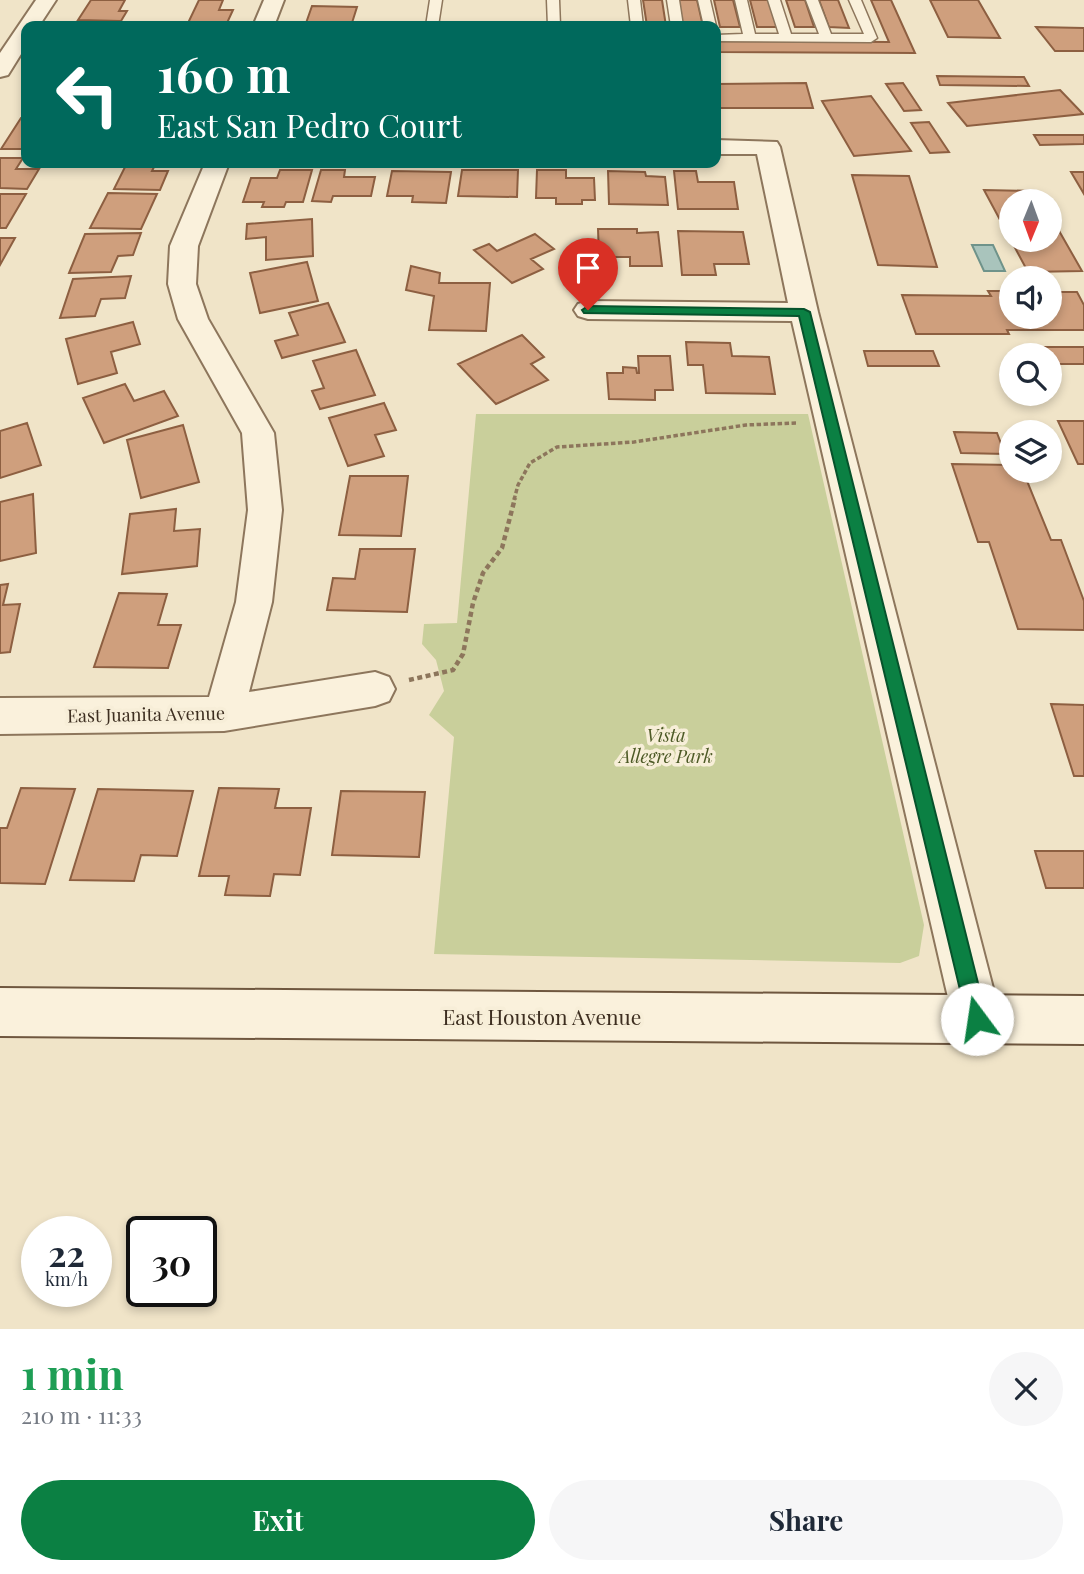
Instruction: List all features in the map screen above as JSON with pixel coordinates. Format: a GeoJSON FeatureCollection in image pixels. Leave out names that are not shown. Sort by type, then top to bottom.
{"type":"FeatureCollection","features":[{"type":"Feature","properties":{"kind":"street"},"geometry":{"type":"LineString","coordinates":[[32,21],[46,0]]}},
{"type":"Feature","properties":{"kind":"street"},"geometry":{"type":"LineString","coordinates":[[266,21],[274,0]]}},
{"type":"Feature","properties":{"kind":"street"},"geometry":{"type":"LineString","coordinates":[[0,70],[21,38]]}},
{"type":"Feature","properties":{"kind":"street"},"geometry":{"type":"LineString","coordinates":[[721,146],[768,147],[804,312],[977,1019]]}},
{"type":"Feature","properties":{"kind":"street"},"geometry":{"type":"LineString","coordinates":[[214,168],[184,246],[182,284],[193,319],[258,433],[265,510],[254,602],[224,714]]}},
{"type":"Feature","properties":{"kind":"street"},"geometry":{"type":"LineString","coordinates":[[588,310],[804,312]]}},
{"type":"Feature","properties":{"kind":"street","name":"East Juanita Avenue"},"geometry":{"type":"LineString","coordinates":[[0,716],[224,714],[375,689]]}},
{"type":"Feature","properties":{"kind":"street","name":"East Houston Avenue"},"geometry":{"type":"LineString","coordinates":[[0,1012],[1084,1020]]}},
{"type":"Feature","properties":{"kind":"lane"},"geometry":{"type":"LineString","coordinates":[[433,21],[436,0]]}},
{"type":"Feature","properties":{"kind":"lane"},"geometry":{"type":"LineString","coordinates":[[553,0],[554,21]]}},
{"type":"Feature","properties":{"kind":"lane"},"geometry":{"type":"LineString","coordinates":[[634,0],[636,21]]}},
{"type":"Feature","properties":{"kind":"lane"},"geometry":{"type":"LineString","coordinates":[[673,0],[676,21]]}},
{"type":"Feature","properties":{"kind":"lane"},"geometry":{"type":"LineString","coordinates":[[704,0],[709,21]]}},
{"type":"Feature","properties":{"kind":"lane"},"geometry":{"type":"LineString","coordinates":[[741,0],[750,38]]}},
{"type":"Feature","properties":{"kind":"lane"},"geometry":{"type":"LineString","coordinates":[[775,0],[786,38]]}},
{"type":"Feature","properties":{"kind":"lane"},"geometry":{"type":"LineString","coordinates":[[812,0],[825,38]]}},
{"type":"Feature","properties":{"kind":"lane"},"geometry":{"type":"LineString","coordinates":[[721,38],[871,38],[855,0]]}},
{"type":"Feature","properties":{"kind":"path"},"geometry":{"type":"LineString","coordinates":[[375,689],[453,670],[463,654],[473,603],[483,573],[502,548],[518,485],[530,463],[557,447],[634,442],[746,425],[831,423]]}},
{"type":"Feature","properties":{"kind":"green space","name":"Vista Allegre Park"},"geometry":{"type":"Polygon","coordinates":[[[476,414],[808,414],[924,925],[919,956],[900,963],[434,954],[454,737],[429,715],[444,691],[436,660],[422,644],[424,624],[457,623],[476,414]]]}},
{"type":"Feature","properties":{"kind":"water"},"geometry":{"type":"Polygon","coordinates":[[[972,245],[993,245],[1003,266],[999,266],[999,271],[984,271],[972,245]]]}},
{"type":"Feature","properties":{"kind":"building"},"geometry":{"type":"Polygon","coordinates":[[[91,0],[125,0],[119,11],[127,11],[121,21],[78,20],[91,0]]]}},
{"type":"Feature","properties":{"kind":"building"},"geometry":{"type":"Polygon","coordinates":[[[199,0],[223,0],[219,10],[233,10],[228,21],[189,21],[199,0]]]}},
{"type":"Feature","properties":{"kind":"building"},"geometry":{"type":"Polygon","coordinates":[[[643,0],[662,0],[665,21],[646,21],[643,0]]]}},
{"type":"Feature","properties":{"kind":"building"},"geometry":{"type":"Polygon","coordinates":[[[678,0],[697,0],[702,21],[682,21],[678,0]]]}},
{"type":"Feature","properties":{"kind":"building"},"geometry":{"type":"Polygon","coordinates":[[[714,0],[733,0],[740,27],[721,27],[721,21],[719,21],[714,0]]]}},
{"type":"Feature","properties":{"kind":"building"},"geometry":{"type":"Polygon","coordinates":[[[750,0],[769,0],[777,27],[757,27],[750,0]]]}},
{"type":"Feature","properties":{"kind":"building"},"geometry":{"type":"Polygon","coordinates":[[[786,0],[805,0],[814,27],[795,27],[786,0]]]}},
{"type":"Feature","properties":{"kind":"building"},"geometry":{"type":"Polygon","coordinates":[[[819,0],[838,0],[849,28],[829,27],[819,0]]]}},
{"type":"Feature","properties":{"kind":"building"},"geometry":{"type":"Polygon","coordinates":[[[871,0],[891,0],[915,53],[721,52],[721,41],[889,42],[871,0]]]}},
{"type":"Feature","properties":{"kind":"building"},"geometry":{"type":"Polygon","coordinates":[[[930,0],[978,0],[1000,38],[948,37],[930,0]]]}},
{"type":"Feature","properties":{"kind":"building"},"geometry":{"type":"Polygon","coordinates":[[[312,6],[357,7],[353,21],[307,21],[312,6]]]}},
{"type":"Feature","properties":{"kind":"building"},"geometry":{"type":"Polygon","coordinates":[[[1036,27],[1084,28],[1084,51],[1055,51],[1036,27]]]}},
{"type":"Feature","properties":{"kind":"building"},"geometry":{"type":"Polygon","coordinates":[[[937,76],[1024,77],[1029,86],[940,85],[937,76]]]}},
{"type":"Feature","properties":{"kind":"building"},"geometry":{"type":"Polygon","coordinates":[[[806,83],[813,108],[721,108],[721,84],[806,83]]]}},
{"type":"Feature","properties":{"kind":"building"},"geometry":{"type":"Polygon","coordinates":[[[903,83],[921,110],[904,111],[886,84],[903,83]]]}},
{"type":"Feature","properties":{"kind":"building"},"geometry":{"type":"Polygon","coordinates":[[[1060,90],[1083,114],[967,126],[948,103],[1060,90]]]}},
{"type":"Feature","properties":{"kind":"building"},"geometry":{"type":"Polygon","coordinates":[[[871,96],[911,151],[854,156],[822,101],[871,96]]]}},
{"type":"Feature","properties":{"kind":"building"},"geometry":{"type":"Polygon","coordinates":[[[21,118],[21,149],[1,149],[21,118]]]}},
{"type":"Feature","properties":{"kind":"building"},"geometry":{"type":"Polygon","coordinates":[[[929,122],[949,152],[930,153],[911,123],[929,122]]]}},
{"type":"Feature","properties":{"kind":"building"},"geometry":{"type":"Polygon","coordinates":[[[1034,135],[1084,135],[1084,144],[1040,145],[1034,135]]]}},
{"type":"Feature","properties":{"kind":"building"},"geometry":{"type":"Polygon","coordinates":[[[0,158],[21,158],[16,169],[39,169],[27,189],[0,188],[0,158]]]}},
{"type":"Feature","properties":{"kind":"building"},"geometry":{"type":"Polygon","coordinates":[[[124,168],[168,171],[160,190],[114,189],[124,168]]]}},
{"type":"Feature","properties":{"kind":"building"},"geometry":{"type":"Polygon","coordinates":[[[280,170],[312,170],[303,202],[286,202],[284,207],[262,207],[264,202],[243,202],[251,178],[277,178],[280,170]]]}},
{"type":"Feature","properties":{"kind":"building"},"geometry":{"type":"Polygon","coordinates":[[[321,170],[345,170],[344,177],[375,177],[371,196],[333,196],[331,202],[312,201],[321,170]]]}},
{"type":"Feature","properties":{"kind":"building"},"geometry":{"type":"Polygon","coordinates":[[[462,170],[518,170],[517,197],[458,196],[462,170]]]}},
{"type":"Feature","properties":{"kind":"building"},"geometry":{"type":"Polygon","coordinates":[[[537,170],[566,170],[566,178],[594,178],[595,200],[582,200],[582,204],[556,204],[556,198],[536,198],[537,170]]]}},
{"type":"Feature","properties":{"kind":"building"},"geometry":{"type":"Polygon","coordinates":[[[392,171],[451,172],[446,203],[412,202],[413,196],[387,196],[392,171]]]}},
{"type":"Feature","properties":{"kind":"building"},"geometry":{"type":"Polygon","coordinates":[[[608,171],[645,172],[646,176],[665,177],[668,205],[609,204],[608,171]]]}},
{"type":"Feature","properties":{"kind":"building"},"geometry":{"type":"Polygon","coordinates":[[[674,171],[696,171],[698,182],[734,182],[738,209],[678,209],[674,171]]]}},
{"type":"Feature","properties":{"kind":"building"},"geometry":{"type":"Polygon","coordinates":[[[1071,172],[1084,172],[1084,194],[1071,172]]]}},
{"type":"Feature","properties":{"kind":"building"},"geometry":{"type":"Polygon","coordinates":[[[852,175],[909,176],[937,267],[878,265],[852,175]]]}},
{"type":"Feature","properties":{"kind":"building"},"geometry":{"type":"Polygon","coordinates":[[[984,190],[999,190],[999,218],[984,190]]]}},
{"type":"Feature","properties":{"kind":"building"},"geometry":{"type":"Polygon","coordinates":[[[108,193],[157,194],[141,229],[90,228],[108,193]]]}},
{"type":"Feature","properties":{"kind":"building"},"geometry":{"type":"Polygon","coordinates":[[[0,194],[26,194],[6,228],[0,228],[0,194]]]}},
{"type":"Feature","properties":{"kind":"building"},"geometry":{"type":"Polygon","coordinates":[[[312,219],[313,256],[266,260],[266,237],[246,239],[247,224],[312,219]]]}},
{"type":"Feature","properties":{"kind":"building"},"geometry":{"type":"Polygon","coordinates":[[[598,229],[658,232],[662,266],[630,266],[630,257],[599,257],[598,229]]]}},
{"type":"Feature","properties":{"kind":"building"},"geometry":{"type":"Polygon","coordinates":[[[678,231],[743,232],[749,264],[714,264],[716,275],[682,275],[678,231]]]}},
{"type":"Feature","properties":{"kind":"building"},"geometry":{"type":"Polygon","coordinates":[[[141,233],[133,255],[118,256],[111,272],[69,273],[85,234],[141,233]]]}},
{"type":"Feature","properties":{"kind":"building"},"geometry":{"type":"Polygon","coordinates":[[[535,234],[554,249],[531,259],[543,269],[512,283],[474,250],[489,244],[497,251],[535,234]]]}},
{"type":"Feature","properties":{"kind":"building"},"geometry":{"type":"Polygon","coordinates":[[[1062,236],[1082,271],[1062,271],[1062,266],[1025,266],[1017,252],[1062,252],[1062,236]]]}},
{"type":"Feature","properties":{"kind":"building"},"geometry":{"type":"Polygon","coordinates":[[[0,238],[15,238],[0,265],[0,238]]]}},
{"type":"Feature","properties":{"kind":"building"},"geometry":{"type":"Polygon","coordinates":[[[307,262],[318,301],[260,313],[250,273],[307,262]]]}},
{"type":"Feature","properties":{"kind":"building"},"geometry":{"type":"Polygon","coordinates":[[[411,266],[440,273],[439,283],[490,283],[486,331],[429,330],[434,296],[406,290],[411,266]]]}},
{"type":"Feature","properties":{"kind":"building"},"geometry":{"type":"Polygon","coordinates":[[[131,276],[125,298],[101,299],[95,316],[60,318],[73,279],[131,276]]]}},
{"type":"Feature","properties":{"kind":"building"},"geometry":{"type":"Polygon","coordinates":[[[988,291],[999,291],[999,329],[1062,329],[1062,292],[1077,292],[1084,305],[1084,330],[1007,330],[1009,334],[916,334],[902,295],[991,296],[988,291]]]}},
{"type":"Feature","properties":{"kind":"building"},"geometry":{"type":"Polygon","coordinates":[[[328,303],[345,342],[282,358],[275,341],[298,335],[289,313],[328,303]]]}},
{"type":"Feature","properties":{"kind":"building"},"geometry":{"type":"Polygon","coordinates":[[[133,322],[140,344],[111,352],[117,373],[78,384],[66,339],[133,322]]]}},
{"type":"Feature","properties":{"kind":"building"},"geometry":{"type":"Polygon","coordinates":[[[522,335],[544,357],[531,364],[548,380],[496,404],[458,364],[522,335]]]}},
{"type":"Feature","properties":{"kind":"building"},"geometry":{"type":"Polygon","coordinates":[[[686,342],[730,343],[732,356],[769,357],[775,394],[706,393],[703,365],[688,365],[686,342]]]}},
{"type":"Feature","properties":{"kind":"building"},"geometry":{"type":"Polygon","coordinates":[[[1062,347],[1084,347],[1084,364],[1062,364],[1062,347]]]}},
{"type":"Feature","properties":{"kind":"building"},"geometry":{"type":"Polygon","coordinates":[[[356,350],[375,395],[320,409],[312,391],[324,388],[313,361],[356,350]]]}},
{"type":"Feature","properties":{"kind":"building"},"geometry":{"type":"Polygon","coordinates":[[[864,351],[933,351],[939,366],[868,366],[864,351]]]}},
{"type":"Feature","properties":{"kind":"building"},"geometry":{"type":"Polygon","coordinates":[[[638,356],[670,356],[673,390],[655,390],[655,400],[609,399],[607,373],[623,373],[623,367],[636,368],[639,373],[638,356]]]}},
{"type":"Feature","properties":{"kind":"building"},"geometry":{"type":"Polygon","coordinates":[[[125,384],[134,401],[164,391],[178,416],[104,443],[83,398],[125,384]]]}},
{"type":"Feature","properties":{"kind":"building"},"geometry":{"type":"Polygon","coordinates":[[[384,403],[396,430],[375,435],[384,456],[348,466],[329,418],[384,403]]]}},
{"type":"Feature","properties":{"kind":"building"},"geometry":{"type":"Polygon","coordinates":[[[1062,421],[1084,421],[1084,464],[1078,464],[1062,430],[1062,421]]]}},
{"type":"Feature","properties":{"kind":"building"},"geometry":{"type":"Polygon","coordinates":[[[27,423],[41,465],[0,478],[0,431],[27,423]]]}},
{"type":"Feature","properties":{"kind":"building"},"geometry":{"type":"Polygon","coordinates":[[[183,425],[199,482],[141,498],[127,440],[183,425]]]}},
{"type":"Feature","properties":{"kind":"building"},"geometry":{"type":"Polygon","coordinates":[[[954,432],[997,433],[999,454],[961,453],[954,432]]]}},
{"type":"Feature","properties":{"kind":"building"},"geometry":{"type":"Polygon","coordinates":[[[952,464],[999,465],[999,483],[1028,483],[1051,540],[1061,540],[1084,601],[1084,630],[1018,629],[989,542],[978,542],[952,464]]]}},
{"type":"Feature","properties":{"kind":"building"},"geometry":{"type":"Polygon","coordinates":[[[350,476],[408,476],[401,536],[339,535],[350,476]]]}},
{"type":"Feature","properties":{"kind":"building"},"geometry":{"type":"Polygon","coordinates":[[[33,494],[36,553],[0,561],[0,502],[33,494]]]}},
{"type":"Feature","properties":{"kind":"building"},"geometry":{"type":"Polygon","coordinates":[[[176,509],[174,531],[200,529],[197,566],[122,574],[130,514],[176,509]]]}},
{"type":"Feature","properties":{"kind":"building"},"geometry":{"type":"Polygon","coordinates":[[[360,549],[415,549],[407,612],[327,610],[333,578],[355,579],[360,549]]]}},
{"type":"Feature","properties":{"kind":"building"},"geometry":{"type":"Polygon","coordinates":[[[8,584],[3,605],[20,604],[10,652],[0,653],[0,585],[8,584]]]}},
{"type":"Feature","properties":{"kind":"building"},"geometry":{"type":"Polygon","coordinates":[[[119,593],[167,594],[158,625],[181,625],[168,668],[94,667],[119,593]]]}},
{"type":"Feature","properties":{"kind":"building"},"geometry":{"type":"Polygon","coordinates":[[[1051,704],[1084,705],[1084,776],[1074,776],[1051,704]]]}},
{"type":"Feature","properties":{"kind":"building"},"geometry":{"type":"Polygon","coordinates":[[[21,788],[75,789],[45,884],[0,883],[0,828],[7,828],[21,788]]]}},
{"type":"Feature","properties":{"kind":"building"},"geometry":{"type":"Polygon","coordinates":[[[219,788],[279,789],[275,808],[311,808],[300,875],[274,874],[270,896],[225,895],[229,876],[199,876],[219,788]]]}},
{"type":"Feature","properties":{"kind":"building"},"geometry":{"type":"Polygon","coordinates":[[[98,789],[193,791],[177,856],[141,855],[134,881],[70,880],[98,789]]]}},
{"type":"Feature","properties":{"kind":"building"},"geometry":{"type":"Polygon","coordinates":[[[341,791],[425,792],[419,857],[332,855],[341,791]]]}},
{"type":"Feature","properties":{"kind":"building"},"geometry":{"type":"Polygon","coordinates":[[[1035,851],[1084,851],[1084,888],[1046,888],[1035,851]]]}},
{"type":"Feature","properties":{"kind":"route"},"geometry":{"type":"LineString","coordinates":[[588,310],[804,312],[977,1019]]}}]}
